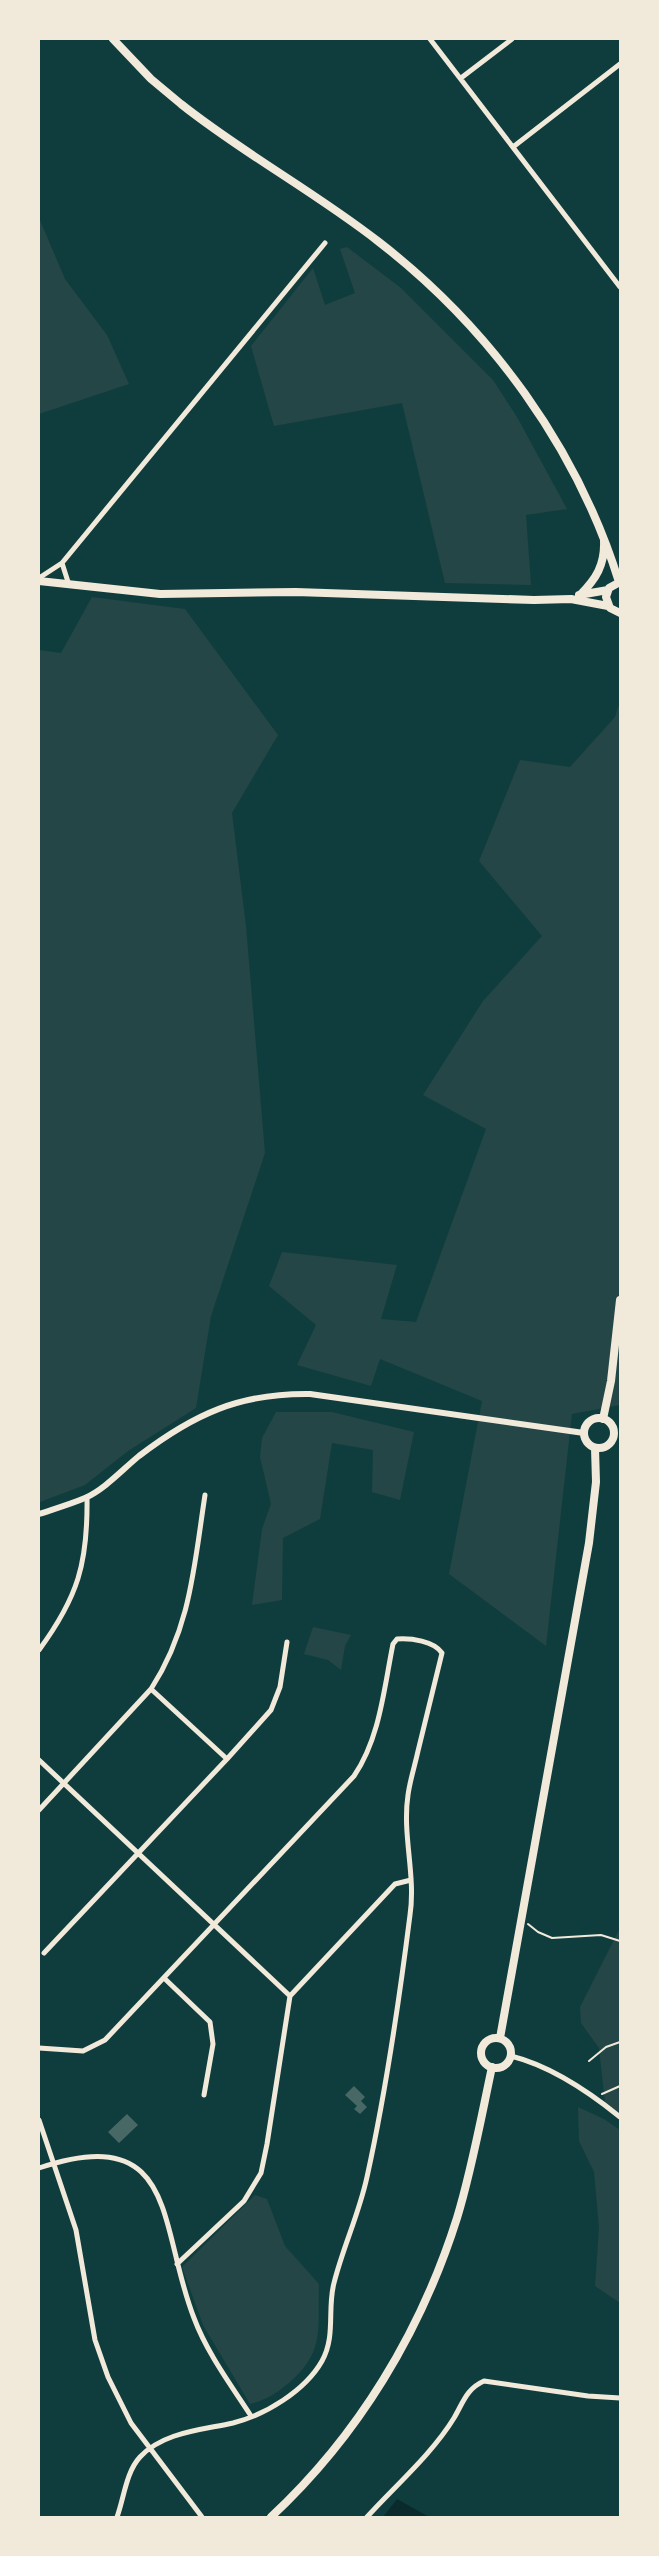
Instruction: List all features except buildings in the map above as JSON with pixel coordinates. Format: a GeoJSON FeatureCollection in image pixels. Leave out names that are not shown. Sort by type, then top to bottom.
{"type":"FeatureCollection","features":[{"type":"Feature","properties":{"kind":"main road"},"geometry":{"type":"LineString","coordinates":[[113,39],[151,79],[188,110],[371,236],[456,310],[502,364],[538,414],[562,453],[603,534],[620,582],[612,585],[608,590],[606,597],[608,606]]}},
{"type":"Feature","properties":{"kind":"main road"},"geometry":{"type":"LineString","coordinates":[[580,595],[600,571],[604,558],[603,534]]}},
{"type":"Feature","properties":{"kind":"main road"},"geometry":{"type":"LineString","coordinates":[[39,580],[69,585],[160,594],[296,592],[534,600],[571,599],[608,606],[620,613]]}},
{"type":"Feature","properties":{"kind":"main road"},"geometry":{"type":"LineString","coordinates":[[571,599],[580,595],[608,590]]}},
{"type":"Feature","properties":{"kind":"main road"},"geometry":{"type":"LineString","coordinates":[[603,1419],[611,1381],[620,1300]]}},
{"type":"Feature","properties":{"kind":"main road"},"geometry":{"type":"LineString","coordinates":[[603,1419],[612,1425],[614,1437],[607,1446],[595,1448],[586,1441],[584,1433],[587,1424],[591,1420],[603,1419]]}},
{"type":"Feature","properties":{"kind":"main road"},"geometry":{"type":"LineString","coordinates":[[500,2038],[589,1543],[596,1482],[595,1448]]}},
{"type":"Feature","properties":{"kind":"main road"},"geometry":{"type":"LineString","coordinates":[[500,2038],[509,2045],[511,2056],[504,2066],[492,2067],[483,2060],[481,2049],[488,2040],[500,2038]]}},
{"type":"Feature","properties":{"kind":"main road"},"geometry":{"type":"LineString","coordinates":[[272,2517],[318,2470],[343,2438],[376,2393],[409,2336],[438,2270],[457,2218],[468,2179],[492,2067]]}},
{"type":"Feature","properties":{"kind":"street"},"geometry":{"type":"LineString","coordinates":[[430,39],[620,287]]}},
{"type":"Feature","properties":{"kind":"street"},"geometry":{"type":"LineString","coordinates":[[461,78],[512,39]]}},
{"type":"Feature","properties":{"kind":"street"},"geometry":{"type":"LineString","coordinates":[[513,147],[620,64]]}},
{"type":"Feature","properties":{"kind":"street"},"geometry":{"type":"LineString","coordinates":[[39,580],[62,563],[325,244]]}},
{"type":"Feature","properties":{"kind":"street"},"geometry":{"type":"LineString","coordinates":[[62,563],[69,585]]}},
{"type":"Feature","properties":{"kind":"street"},"geometry":{"type":"LineString","coordinates":[[39,1514],[87,1497],[142,1454],[201,1416],[227,1404],[282,1394],[310,1394],[584,1433]]}},
{"type":"Feature","properties":{"kind":"street"},"geometry":{"type":"LineString","coordinates":[[39,1810],[151,1689],[164,1669],[183,1625],[205,1495]]}},
{"type":"Feature","properties":{"kind":"street"},"geometry":{"type":"LineString","coordinates":[[39,1650],[64,1614],[80,1575],[86,1547],[87,1497]]}},
{"type":"Feature","properties":{"kind":"street"},"geometry":{"type":"LineString","coordinates":[[39,2048],[75,2052],[90,2050],[105,2040],[354,1776],[363,1763],[373,1737],[393,1644],[397,1639],[432,1644],[438,1648],[442,1654],[408,1796],[407,1831],[412,1880],[411,1912],[367,2179],[333,2284],[332,2322],[329,2343],[322,2361],[311,2376],[293,2392],[250,2416],[171,2437],[149,2449],[139,2458],[132,2470],[116,2517]]}},
{"type":"Feature","properties":{"kind":"street"},"geometry":{"type":"LineString","coordinates":[[44,1953],[253,1732],[277,1698],[287,1642]]}},
{"type":"Feature","properties":{"kind":"street"},"geometry":{"type":"LineString","coordinates":[[151,1689],[227,1760]]}},
{"type":"Feature","properties":{"kind":"street"},"geometry":{"type":"LineString","coordinates":[[39,1760],[290,1996]]}},
{"type":"Feature","properties":{"kind":"street"},"geometry":{"type":"LineString","coordinates":[[177,2264],[244,2201],[261,2173],[290,1996],[395,1884],[412,1880]]}},
{"type":"Feature","properties":{"kind":"street"},"geometry":{"type":"LineString","coordinates":[[164,1978],[210,2022],[213,2044],[204,2095]]}},
{"type":"Feature","properties":{"kind":"street"},"geometry":{"type":"LineString","coordinates":[[511,2056],[534,2062],[563,2077],[620,2118]]}},
{"type":"Feature","properties":{"kind":"street"},"geometry":{"type":"LineString","coordinates":[[39,2120],[76,2230],[95,2340],[118,2397],[131,2423],[149,2449],[202,2517]]}},
{"type":"Feature","properties":{"kind":"street"},"geometry":{"type":"LineString","coordinates":[[39,2168],[74,2158],[102,2156],[130,2164],[151,2184],[158,2195],[168,2222],[177,2264],[198,2329],[250,2416]]}},
{"type":"Feature","properties":{"kind":"street"},"geometry":{"type":"LineString","coordinates":[[367,2517],[434,2445],[454,2418],[473,2386],[484,2381],[588,2396],[620,2398]]}},
{"type":"Feature","properties":{"kind":"path"},"geometry":{"type":"LineString","coordinates":[[522,1920],[538,1932],[552,1938],[601,1935],[620,1941]]}},
{"type":"Feature","properties":{"kind":"path"},"geometry":{"type":"LineString","coordinates":[[589,2061],[606,2048],[620,2042]]}},
{"type":"Feature","properties":{"kind":"path"},"geometry":{"type":"LineString","coordinates":[[594,2098],[620,2086]]}},
{"type":"Feature","properties":{"kind":"shaded area"},"geometry":{"type":"Polygon","coordinates":[[[39,218],[65,279],[107,335],[129,384],[39,414],[39,218]]]}},
{"type":"Feature","properties":{"kind":"shaded area"},"geometry":{"type":"Polygon","coordinates":[[[347,247],[401,288],[493,380],[517,417],[567,509],[526,515],[531,585],[445,583],[402,403],[274,426],[251,346],[313,268],[325,305],[355,293],[340,249],[347,247]]]}},
{"type":"Feature","properties":{"kind":"shaded area"},"geometry":{"type":"Polygon","coordinates":[[[92,597],[185,609],[278,735],[232,813],[246,926],[265,1153],[211,1316],[196,1408],[128,1451],[85,1485],[40,1502],[39,650],[61,653],[92,597]]]}},
{"type":"Feature","properties":{"kind":"shaded area"},"geometry":{"type":"Polygon","coordinates":[[[620,701],[620,1405],[572,1414],[546,1646],[449,1574],[482,1401],[380,1359],[371,1386],[297,1365],[316,1325],[269,1286],[282,1252],[397,1265],[381,1319],[416,1322],[486,1129],[423,1095],[483,1001],[542,936],[479,861],[520,760],[570,767],[615,717],[620,701]]]}},
{"type":"Feature","properties":{"kind":"shaded area"},"geometry":{"type":"Polygon","coordinates":[[[276,1412],[332,1412],[414,1432],[400,1500],[372,1492],[373,1450],[332,1443],[320,1519],[283,1538],[282,1600],[252,1605],[262,1529],[271,1504],[260,1457],[262,1438],[276,1412]]]}},
{"type":"Feature","properties":{"kind":"shaded area"},"geometry":{"type":"Polygon","coordinates":[[[313,1627],[351,1635],[345,1646],[341,1670],[328,1660],[304,1654],[313,1627]]]}},
{"type":"Feature","properties":{"kind":"shaded area"},"geometry":{"type":"Polygon","coordinates":[[[620,1928],[620,2114],[605,2103],[599,2048],[581,2023],[580,2007],[620,1928]]]}},
{"type":"Feature","properties":{"kind":"shaded area"},"geometry":{"type":"Polygon","coordinates":[[[578,2107],[604,2119],[620,2130],[620,2303],[595,2286],[599,2228],[594,2172],[579,2141],[578,2107]]]}},
{"type":"Feature","properties":{"kind":"shaded area"},"geometry":{"type":"Polygon","coordinates":[[[255,2195],[267,2199],[285,2246],[319,2284],[318,2326],[314,2349],[302,2370],[276,2393],[250,2404],[203,2325],[182,2267],[255,2195]]]}},
{"type":"Feature","properties":{"kind":"shaded area"},"geometry":{"type":"Polygon","coordinates":[[[397,2499],[429,2517],[383,2517],[397,2499]]]}}]}
